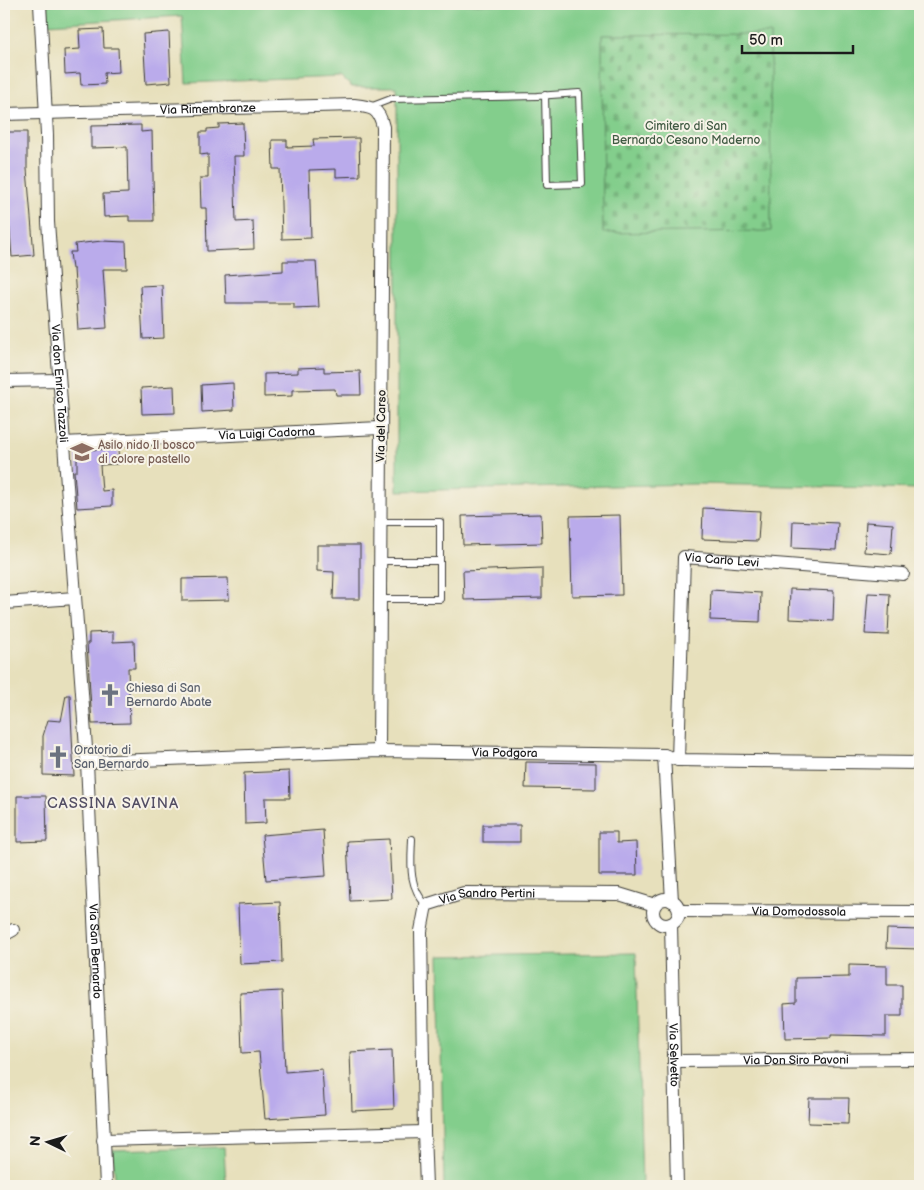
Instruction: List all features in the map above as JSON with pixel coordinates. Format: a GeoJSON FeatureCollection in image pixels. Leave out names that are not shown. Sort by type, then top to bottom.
{"type":"FeatureCollection","features":[{"type":"Feature","properties":{"kind":"street","name":"Via don Enrico Tazzoli"},"geometry":{"type":"LineString","coordinates":[[40,4],[48,222],[87,762]]}},
{"type":"Feature","properties":{"kind":"street","name":"Via Rimembranze"},"geometry":{"type":"LineString","coordinates":[[4,114],[354,105],[370,107]]}},
{"type":"Feature","properties":{"kind":"street","name":"Via del Carso"},"geometry":{"type":"LineString","coordinates":[[370,107],[380,115],[383,127],[379,750]]}},
{"type":"Feature","properties":{"kind":"street"},"geometry":{"type":"LineString","coordinates":[[4,382],[58,380]]}},
{"type":"Feature","properties":{"kind":"street","name":"Via Luigi Cadorna"},"geometry":{"type":"LineString","coordinates":[[63,443],[380,428]]}},
{"type":"Feature","properties":{"kind":"street","name":"Via Carlo Levi"},"geometry":{"type":"LineString","coordinates":[[678,760],[684,557],[903,574]]}},
{"type":"Feature","properties":{"kind":"street"},"geometry":{"type":"LineString","coordinates":[[4,603],[75,598]]}},
{"type":"Feature","properties":{"kind":"street","name":"Via Podgora"},"geometry":{"type":"LineString","coordinates":[[87,762],[379,750],[664,755],[678,760],[920,764]]}},
{"type":"Feature","properties":{"kind":"street"},"geometry":{"type":"LineString","coordinates":[[664,755],[677,918],[671,924],[663,924],[656,920],[653,913],[655,905],[662,900],[675,906]]}},
{"type":"Feature","properties":{"kind":"street","name":"Via San Bernardo"},"geometry":{"type":"LineString","coordinates":[[87,762],[106,1186]]}},
{"type":"Feature","properties":{"kind":"street","name":"Via Sandro Pertini"},"geometry":{"type":"LineString","coordinates":[[424,1132],[421,931],[426,905],[464,893],[619,894],[655,905]]}},
{"type":"Feature","properties":{"kind":"street","name":"Via Domodossola"},"geometry":{"type":"LineString","coordinates":[[675,906],[920,912]]}},
{"type":"Feature","properties":{"kind":"street","name":"Via Selvetto"},"geometry":{"type":"LineString","coordinates":[[671,924],[677,1186]]}},
{"type":"Feature","properties":{"kind":"street","name":"Via Don Siro Pavoni"},"geometry":{"type":"LineString","coordinates":[[674,1061],[920,1059]]}},
{"type":"Feature","properties":{"kind":"street"},"geometry":{"type":"LineString","coordinates":[[103,1140],[424,1132],[426,1186]]}},
{"type":"Feature","properties":{"kind":"lane"},"geometry":{"type":"LineString","coordinates":[[370,107],[391,99],[579,93],[582,184],[547,185],[545,95]]}},
{"type":"Feature","properties":{"kind":"lane"},"geometry":{"type":"LineString","coordinates":[[380,600],[440,599],[440,522],[381,522]]}},
{"type":"Feature","properties":{"kind":"lane"},"geometry":{"type":"LineString","coordinates":[[380,561],[440,561]]}},
{"type":"Feature","properties":{"kind":"lane"},"geometry":{"type":"LineString","coordinates":[[412,839],[411,879],[418,896],[426,905]]}},
{"type":"Feature","properties":{"kind":"green space"},"geometry":{"type":"Polygon","coordinates":[[[47,4],[920,4],[920,489],[697,484],[397,491],[397,87],[352,87],[341,77],[186,83],[182,16],[48,24],[47,4]]]}},
{"type":"Feature","properties":{"kind":"green space","name":"Cimitero di San Bernardo Cesano Maderno"},"geometry":{"type":"Polygon","coordinates":[[[770,34],[771,231],[603,233],[602,35],[770,34]]]}},
{"type":"Feature","properties":{"kind":"green space"},"geometry":{"type":"Polygon","coordinates":[[[636,953],[642,1186],[444,1186],[439,956],[636,953]]]}},
{"type":"Feature","properties":{"kind":"green space"},"geometry":{"type":"Polygon","coordinates":[[[224,1147],[226,1186],[116,1186],[112,1150],[224,1147]]]}},
{"type":"Feature","properties":{"kind":"green space"},"geometry":{"type":"Polygon","coordinates":[[[854,1183],[917,1184],[917,1186],[854,1186],[854,1183]]]}},
{"type":"Feature","properties":{"kind":"building"},"geometry":{"type":"Polygon","coordinates":[[[103,29],[104,48],[118,48],[119,72],[104,73],[105,84],[81,85],[80,73],[65,74],[64,50],[80,49],[79,30],[103,29]]]}},
{"type":"Feature","properties":{"kind":"building"},"geometry":{"type":"Polygon","coordinates":[[[169,32],[171,82],[146,84],[143,34],[169,32]]]}},
{"type":"Feature","properties":{"kind":"building"},"geometry":{"type":"Polygon","coordinates":[[[243,123],[244,156],[234,156],[236,222],[253,221],[254,249],[207,251],[206,208],[201,208],[200,178],[208,178],[208,154],[200,155],[200,132],[219,128],[219,124],[243,123]]]}},
{"type":"Feature","properties":{"kind":"building"},"geometry":{"type":"Polygon","coordinates":[[[141,125],[141,132],[152,131],[154,221],[129,221],[129,216],[104,217],[103,194],[128,193],[127,147],[91,148],[91,126],[141,125]]]}},
{"type":"Feature","properties":{"kind":"building"},"geometry":{"type":"Polygon","coordinates":[[[4,132],[27,132],[27,169],[34,255],[12,257],[8,208],[4,208],[4,132]]]}},
{"type":"Feature","properties":{"kind":"building"},"geometry":{"type":"Polygon","coordinates":[[[359,138],[360,176],[336,177],[336,169],[309,170],[311,238],[282,239],[280,169],[273,169],[272,140],[287,140],[287,147],[314,146],[313,139],[359,138]]]}},
{"type":"Feature","properties":{"kind":"building"},"geometry":{"type":"Polygon","coordinates":[[[102,241],[126,242],[127,269],[103,269],[107,328],[78,330],[74,269],[72,269],[70,252],[76,252],[75,244],[102,241]]]}},
{"type":"Feature","properties":{"kind":"building"},"geometry":{"type":"Polygon","coordinates":[[[283,261],[316,261],[319,307],[294,308],[294,303],[226,303],[225,275],[283,271],[283,261]]]}},
{"type":"Feature","properties":{"kind":"building"},"geometry":{"type":"Polygon","coordinates":[[[162,285],[164,338],[143,339],[140,286],[162,285]]]}},
{"type":"Feature","properties":{"kind":"building"},"geometry":{"type":"Polygon","coordinates":[[[324,367],[324,372],[360,371],[361,395],[336,395],[335,389],[292,390],[292,396],[264,397],[264,374],[298,373],[298,368],[324,367]]]}},
{"type":"Feature","properties":{"kind":"building"},"geometry":{"type":"Polygon","coordinates":[[[233,383],[234,410],[202,412],[201,385],[233,383]]]}},
{"type":"Feature","properties":{"kind":"building"},"geometry":{"type":"Polygon","coordinates":[[[174,386],[175,413],[142,414],[141,388],[174,386]]]}},
{"type":"Feature","properties":{"kind":"building"},"geometry":{"type":"Polygon","coordinates":[[[118,449],[119,464],[100,465],[102,491],[112,490],[112,506],[77,508],[74,471],[77,471],[77,453],[79,450],[118,449]]]}},
{"type":"Feature","properties":{"kind":"building"},"geometry":{"type":"Polygon","coordinates":[[[703,508],[760,511],[758,541],[702,539],[703,508]]]}},
{"type":"Feature","properties":{"kind":"building"},"geometry":{"type":"Polygon","coordinates":[[[541,514],[542,543],[463,545],[462,516],[541,514]]]}},
{"type":"Feature","properties":{"kind":"building"},"geometry":{"type":"Polygon","coordinates":[[[620,515],[622,595],[572,596],[570,516],[620,515]]]}},
{"type":"Feature","properties":{"kind":"building"},"geometry":{"type":"Polygon","coordinates":[[[793,521],[838,523],[836,550],[792,548],[793,521]]]}},
{"type":"Feature","properties":{"kind":"building"},"geometry":{"type":"Polygon","coordinates":[[[866,522],[893,524],[891,554],[864,552],[866,522]]]}},
{"type":"Feature","properties":{"kind":"building"},"geometry":{"type":"Polygon","coordinates":[[[317,545],[360,545],[360,599],[333,599],[334,572],[317,571],[317,545]]]}},
{"type":"Feature","properties":{"kind":"building"},"geometry":{"type":"Polygon","coordinates":[[[542,568],[542,598],[464,600],[463,571],[542,568]]]}},
{"type":"Feature","properties":{"kind":"building"},"geometry":{"type":"Polygon","coordinates":[[[228,578],[229,600],[182,601],[182,579],[228,578]]]}},
{"type":"Feature","properties":{"kind":"building"},"geometry":{"type":"Polygon","coordinates":[[[790,589],[834,591],[833,621],[789,619],[790,589]]]}},
{"type":"Feature","properties":{"kind":"building"},"geometry":{"type":"Polygon","coordinates":[[[711,590],[761,593],[760,622],[710,620],[711,590]]]}},
{"type":"Feature","properties":{"kind":"building"},"geometry":{"type":"Polygon","coordinates":[[[868,593],[890,594],[888,635],[865,634],[868,593]]]}},
{"type":"Feature","properties":{"kind":"building","name":"Chiesa di San Bernardo Abate"},"geometry":{"type":"Polygon","coordinates":[[[113,632],[113,642],[134,641],[135,668],[128,668],[130,723],[92,724],[87,643],[89,643],[89,633],[113,632]]]}},
{"type":"Feature","properties":{"kind":"building","name":"Oratorio di San Bernardo"},"geometry":{"type":"Polygon","coordinates":[[[66,695],[70,695],[74,776],[43,775],[43,736],[48,720],[61,721],[66,695]]]}},
{"type":"Feature","properties":{"kind":"building"},"geometry":{"type":"Polygon","coordinates":[[[526,762],[596,763],[596,789],[525,788],[526,762]]]}},
{"type":"Feature","properties":{"kind":"building"},"geometry":{"type":"Polygon","coordinates":[[[289,771],[290,798],[265,798],[266,823],[245,824],[244,773],[289,771]]]}},
{"type":"Feature","properties":{"kind":"building"},"geometry":{"type":"Polygon","coordinates":[[[17,796],[46,796],[47,841],[17,842],[17,796]]]}},
{"type":"Feature","properties":{"kind":"building"},"geometry":{"type":"Polygon","coordinates":[[[483,825],[520,825],[520,842],[483,842],[483,825]]]}},
{"type":"Feature","properties":{"kind":"building"},"geometry":{"type":"Polygon","coordinates":[[[323,830],[326,876],[266,880],[262,835],[323,830]]]}},
{"type":"Feature","properties":{"kind":"building"},"geometry":{"type":"Polygon","coordinates":[[[599,832],[617,832],[617,843],[636,842],[637,875],[599,875],[599,832]]]}},
{"type":"Feature","properties":{"kind":"building"},"geometry":{"type":"Polygon","coordinates":[[[389,839],[392,899],[350,901],[347,841],[389,839]]]}},
{"type":"Feature","properties":{"kind":"building"},"geometry":{"type":"Polygon","coordinates":[[[280,902],[282,962],[240,964],[238,904],[280,902]]]}},
{"type":"Feature","properties":{"kind":"building"},"geometry":{"type":"Polygon","coordinates":[[[887,929],[920,930],[920,949],[886,948],[887,929]]]}},
{"type":"Feature","properties":{"kind":"building"},"geometry":{"type":"Polygon","coordinates":[[[849,965],[887,966],[887,985],[902,985],[902,1016],[886,1016],[886,1036],[831,1035],[831,1038],[785,1039],[784,1004],[796,1003],[796,978],[849,977],[849,965]]]}},
{"type":"Feature","properties":{"kind":"building"},"geometry":{"type":"Polygon","coordinates":[[[282,991],[285,1072],[322,1069],[325,1115],[265,1119],[259,1052],[242,1053],[240,993],[282,991]]]}},
{"type":"Feature","properties":{"kind":"building"},"geometry":{"type":"Polygon","coordinates":[[[392,1050],[394,1109],[352,1111],[350,1052],[392,1050]]]}},
{"type":"Feature","properties":{"kind":"building"},"geometry":{"type":"Polygon","coordinates":[[[809,1098],[849,1098],[848,1124],[808,1123],[809,1098]]]}},
{"type":"Feature","properties":{"kind":"place","name":"Asilo nido Il bosco di colore pastello"},"geometry":{"type":"Point","coordinates":[82,452]}},
{"type":"Feature","properties":{"kind":"place","name":"Chiesa di San Bernardo Abate"},"geometry":{"type":"Point","coordinates":[110,695]}},
{"type":"Feature","properties":{"kind":"place","name":"Oratorio di San Bernardo"},"geometry":{"type":"Point","coordinates":[58,757]}},
{"type":"Feature","properties":{"kind":"district","name":"CASSINA SAVINA"},"geometry":{"type":"Point","coordinates":[113,803]}}]}
